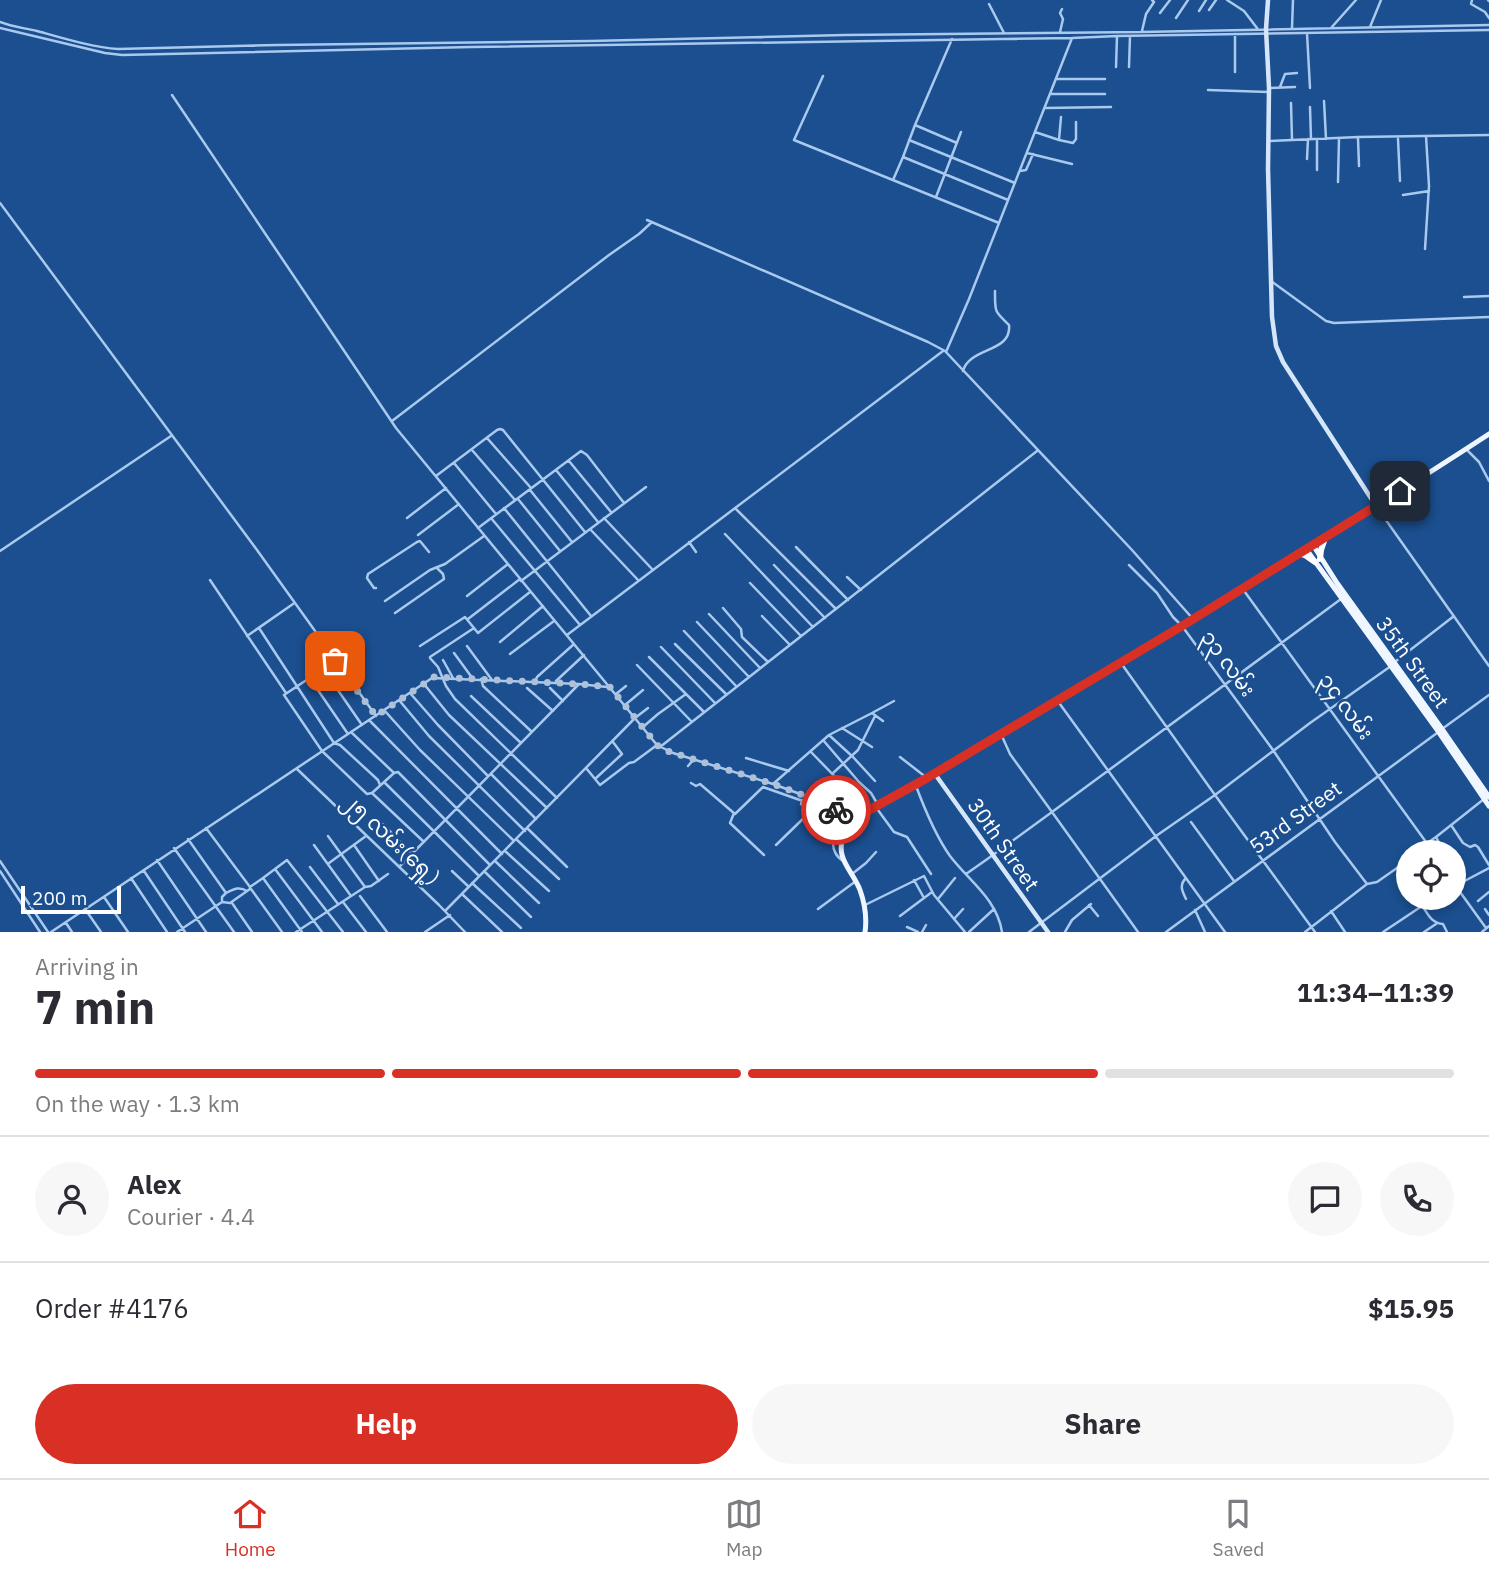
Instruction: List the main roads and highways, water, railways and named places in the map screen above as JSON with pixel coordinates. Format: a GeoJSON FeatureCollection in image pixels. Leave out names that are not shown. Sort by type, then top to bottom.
{"type":"FeatureCollection","features":[{"type":"Feature","properties":{"kind":"highway"},"geometry":{"type":"LineString","coordinates":[[1298,554],[1318,560],[1325,538]]}},
{"type":"Feature","properties":{"kind":"main road"},"geometry":{"type":"LineString","coordinates":[[865,932],[864,905],[856,881],[843,861],[841,847],[845,832],[861,813],[916,785],[1121,663],[1489,434]]}},
{"type":"Feature","properties":{"kind":"main road","name":"35th Street"},"geometry":{"type":"LineString","coordinates":[[1313,545],[1318,560],[1488,797],[1489,806]]}},
{"type":"Feature","properties":{"kind":"main road"},"geometry":{"type":"LineString","coordinates":[[1306,549],[1318,560]]}},
{"type":"Feature","properties":{"kind":"main road"},"geometry":{"type":"LineString","coordinates":[[1335,585],[1341,599],[1392,664]]}}]}
